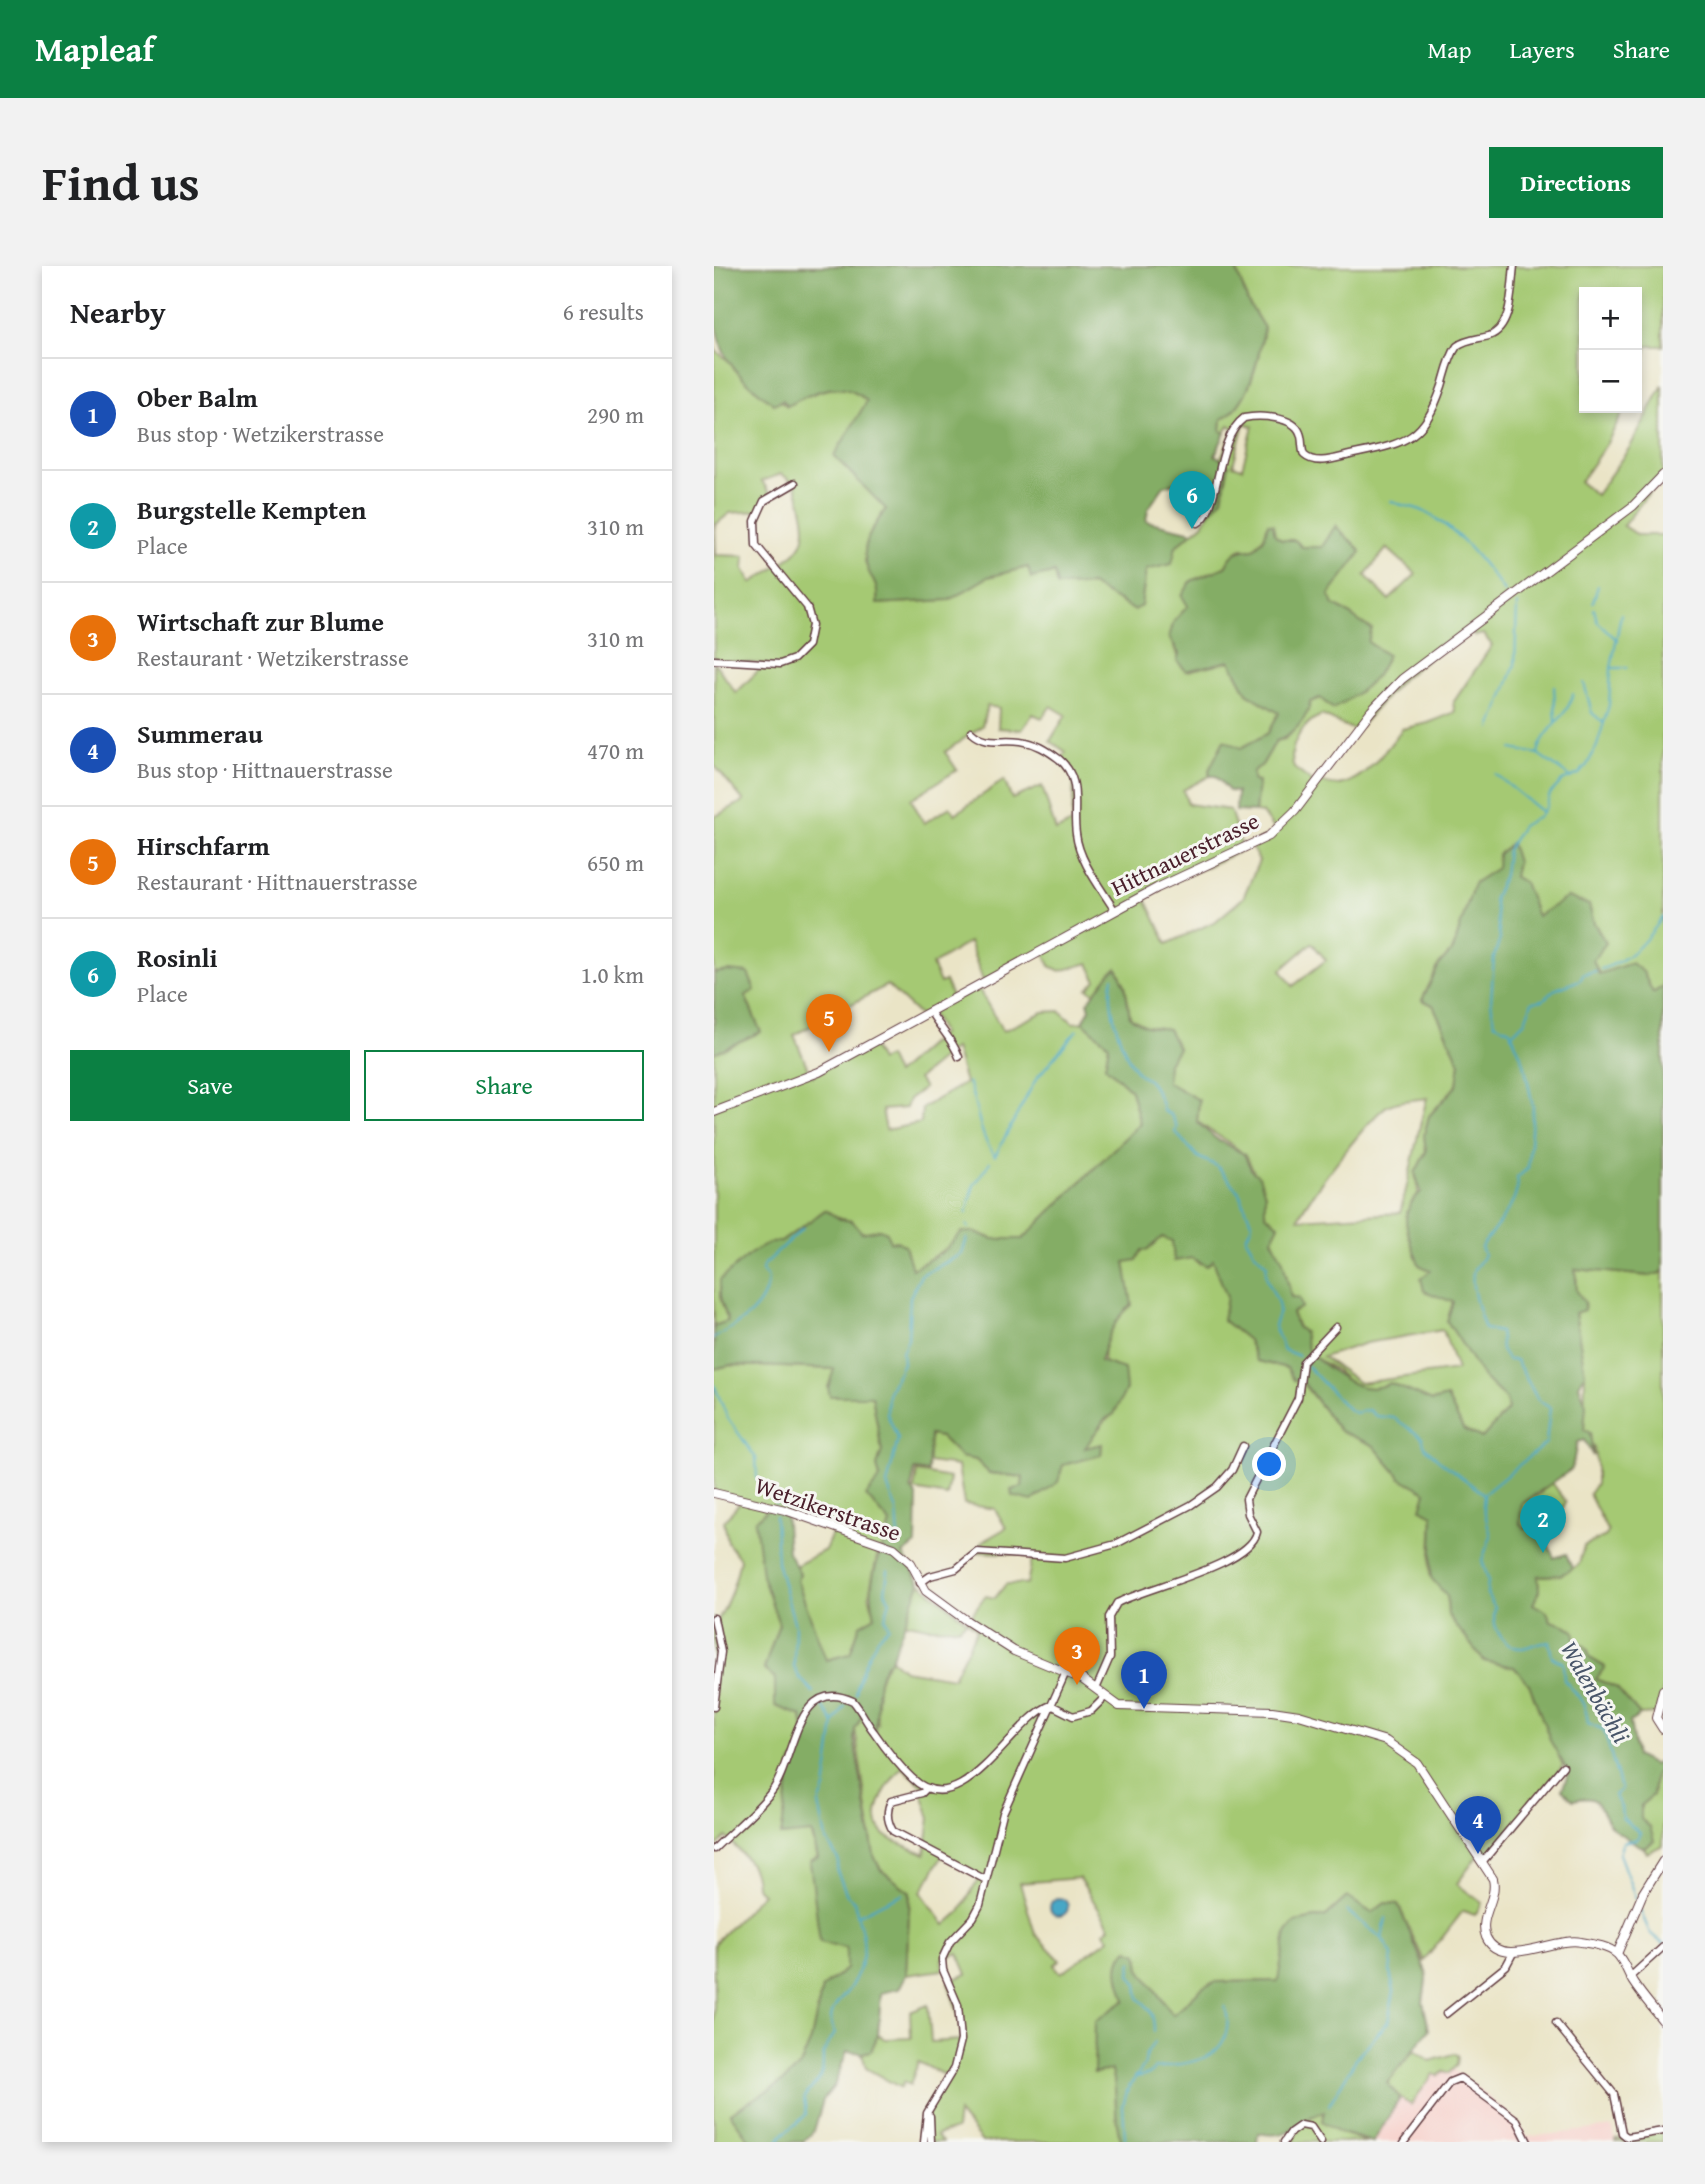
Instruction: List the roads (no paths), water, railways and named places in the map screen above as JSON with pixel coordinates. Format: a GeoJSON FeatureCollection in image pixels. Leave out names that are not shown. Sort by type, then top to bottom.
{"type":"FeatureCollection","features":[{"type":"Feature","properties":{"kind":"street"},"geometry":{"type":"LineString","coordinates":[[1198,523],[1209,513],[1220,463],[1234,428],[1244,418],[1280,419],[1290,423],[1300,433],[1304,455],[1315,461],[1374,450],[1405,440],[1420,431],[1432,414],[1457,346],[1491,335],[1502,327],[1511,294],[1514,266]]}},
{"type":"Feature","properties":{"kind":"street","name":"Hittnauerstrasse"},"geometry":{"type":"LineString","coordinates":[[714,1112],[811,1076],[1175,879],[1251,846],[1275,831],[1295,811],[1371,710],[1402,678],[1633,506],[1663,475]]}},
{"type":"Feature","properties":{"kind":"street"},"geometry":{"type":"LineString","coordinates":[[714,660],[780,664],[794,659],[808,645],[813,625],[807,607],[757,545],[755,521],[764,501],[795,483]]}},
{"type":"Feature","properties":{"kind":"street"},"geometry":{"type":"LineString","coordinates":[[971,730],[981,739],[991,742],[1018,740],[1037,745],[1066,766],[1074,779],[1077,842],[1115,911]]}},
{"type":"Feature","properties":{"kind":"street"},"geometry":{"type":"LineString","coordinates":[[930,1011],[943,1034],[951,1040],[958,1057]]}},
{"type":"Feature","properties":{"kind":"street"},"geometry":{"type":"LineString","coordinates":[[1096,1689],[1110,1657],[1109,1617],[1117,1603],[1238,1556],[1256,1539],[1257,1532],[1248,1514],[1246,1499],[1298,1398],[1303,1362],[1336,1327]]}},
{"type":"Feature","properties":{"kind":"street"},"geometry":{"type":"LineString","coordinates":[[920,1583],[930,1576],[956,1569],[977,1552],[1065,1558],[1116,1544],[1191,1505],[1217,1487],[1232,1470],[1243,1446]]}},
{"type":"Feature","properties":{"kind":"street","name":"Wetzikerstrasse"},"geometry":{"type":"LineString","coordinates":[[714,1493],[785,1510],[894,1548],[911,1563],[920,1583],[933,1597],[992,1639],[1066,1672],[1096,1689],[1115,1704],[1130,1708],[1285,1713],[1386,1741],[1417,1763],[1483,1861]]}},
{"type":"Feature","properties":{"kind":"street"},"geometry":{"type":"LineString","coordinates":[[714,1618],[721,1652],[714,1707]]}},
{"type":"Feature","properties":{"kind":"street"},"geometry":{"type":"LineString","coordinates":[[924,2142],[927,2113],[954,2068],[961,2040],[958,2005],[943,1970],[942,1959],[950,1942],[973,1918],[981,1905],[1003,1813],[1066,1672]]}},
{"type":"Feature","properties":{"kind":"street"},"geometry":{"type":"LineString","coordinates":[[1663,1690],[1656,1718],[1663,1730]]}},
{"type":"Feature","properties":{"kind":"street"},"geometry":{"type":"LineString","coordinates":[[714,1849],[771,1791],[802,1716],[817,1698],[827,1695],[848,1699],[856,1704],[874,1733],[913,1779],[926,1789]]}},
{"type":"Feature","properties":{"kind":"street"},"geometry":{"type":"LineString","coordinates":[[1051,1705],[1073,1716],[1091,1711],[1105,1697]]}},
{"type":"Feature","properties":{"kind":"street"},"geometry":{"type":"LineString","coordinates":[[986,1880],[893,1830],[888,1823],[888,1808],[891,1801],[926,1789],[942,1789],[971,1778],[994,1759],[1024,1724],[1051,1705]]}},
{"type":"Feature","properties":{"kind":"street"},"geometry":{"type":"LineString","coordinates":[[1563,1766],[1483,1861],[1494,1885],[1485,1921],[1485,1935],[1497,1948],[1513,1953],[1565,1940],[1608,1948],[1617,1954],[1630,1977],[1663,2021]]}},
{"type":"Feature","properties":{"kind":"street"},"geometry":{"type":"LineString","coordinates":[[1617,1954],[1643,1893],[1663,1861]]}},
{"type":"Feature","properties":{"kind":"street"},"geometry":{"type":"LineString","coordinates":[[1630,1977],[1663,1947]]}},
{"type":"Feature","properties":{"kind":"street"},"geometry":{"type":"LineString","coordinates":[[1446,2014],[1506,1966],[1513,1953]]}},
{"type":"Feature","properties":{"kind":"street"},"geometry":{"type":"LineString","coordinates":[[1556,2023],[1614,2094],[1622,2133],[1628,2137],[1663,2132]]}},
{"type":"Feature","properties":{"kind":"street"},"geometry":{"type":"LineString","coordinates":[[1404,2142],[1450,2082],[1460,2078],[1517,2120],[1528,2142]]}},
{"type":"Feature","properties":{"kind":"street"},"geometry":{"type":"LineString","coordinates":[[927,2113],[931,2142]]}},
{"type":"Feature","properties":{"kind":"street"},"geometry":{"type":"LineString","coordinates":[[1284,2142],[1294,2128],[1301,2126],[1311,2127],[1321,2142]]}},
{"type":"Feature","properties":{"kind":"water"},"geometry":{"type":"Polygon","coordinates":[[[1059,1898],[1065,1901],[1068,1907],[1065,1913],[1059,1916],[1053,1913],[1050,1907],[1053,1901],[1059,1898]]]}},
{"type":"Feature","properties":{"kind":"waterway"},"geometry":{"type":"LineString","coordinates":[[1391,501],[1423,511],[1447,527],[1478,558],[1505,593]]}},
{"type":"Feature","properties":{"kind":"waterway"},"geometry":{"type":"LineString","coordinates":[[1593,602],[1598,586]]}},
{"type":"Feature","properties":{"kind":"waterway"},"geometry":{"type":"LineString","coordinates":[[1491,728],[1515,665],[1517,604]]}},
{"type":"Feature","properties":{"kind":"waterway"},"geometry":{"type":"LineString","coordinates":[[1594,609],[1597,621],[1617,640]]}},
{"type":"Feature","properties":{"kind":"waterway","name":"Walenbächli"},"geometry":{"type":"LineString","coordinates":[[1621,614],[1611,668],[1609,705],[1597,746],[1579,774],[1562,781],[1550,794],[1546,807],[1539,816],[1522,826],[1507,850],[1504,875],[1494,898],[1500,939],[1494,957],[1491,1001],[1494,1023],[1510,1030],[1524,1063],[1533,1107],[1528,1168],[1517,1178],[1518,1186],[1511,1204],[1481,1247],[1484,1254],[1475,1268],[1473,1281],[1485,1329],[1500,1332],[1504,1355],[1508,1360],[1516,1360],[1538,1400],[1550,1408],[1546,1443],[1484,1494],[1483,1506],[1491,1536],[1482,1560],[1488,1579],[1487,1594],[1495,1608],[1495,1622],[1504,1640],[1509,1645],[1522,1648],[1549,1642],[1552,1657],[1563,1663],[1564,1680],[1583,1704],[1588,1723],[1604,1730],[1621,1789],[1614,1795],[1621,1807],[1622,1818],[1640,1833],[1637,1839],[1623,1842],[1619,1854],[1636,1899]]}},
{"type":"Feature","properties":{"kind":"waterway"},"geometry":{"type":"LineString","coordinates":[[1611,668],[1627,668]]}},
{"type":"Feature","properties":{"kind":"waterway"},"geometry":{"type":"LineString","coordinates":[[1584,683],[1592,713],[1604,723]]}},
{"type":"Feature","properties":{"kind":"waterway"},"geometry":{"type":"LineString","coordinates":[[1554,686],[1556,723]]}},
{"type":"Feature","properties":{"kind":"waterway"},"geometry":{"type":"LineString","coordinates":[[1538,754],[1544,738],[1566,710],[1573,694]]}},
{"type":"Feature","properties":{"kind":"waterway"},"geometry":{"type":"LineString","coordinates":[[1512,749],[1538,754],[1569,776]]}},
{"type":"Feature","properties":{"kind":"waterway"},"geometry":{"type":"LineString","coordinates":[[1495,774],[1542,812]]}},
{"type":"Feature","properties":{"kind":"waterway"},"geometry":{"type":"LineString","coordinates":[[1601,969],[1629,955],[1663,917]]}},
{"type":"Feature","properties":{"kind":"waterway"},"geometry":{"type":"LineString","coordinates":[[1511,1035],[1525,1021],[1532,1002],[1543,1000],[1554,990],[1580,980],[1583,974],[1596,971]]}},
{"type":"Feature","properties":{"kind":"waterway"},"geometry":{"type":"LineString","coordinates":[[1113,978],[1113,1014],[1127,1055],[1140,1075],[1154,1087],[1163,1111],[1171,1115],[1177,1127],[1175,1132],[1198,1157],[1217,1166],[1239,1192],[1252,1224],[1246,1238],[1254,1252],[1267,1265],[1268,1282],[1278,1303],[1279,1311],[1274,1326],[1284,1350],[1299,1356]]}},
{"type":"Feature","properties":{"kind":"waterway"},"geometry":{"type":"LineString","coordinates":[[968,1082],[985,1140],[995,1156],[1036,1079],[1077,1030]]}},
{"type":"Feature","properties":{"kind":"waterway"},"geometry":{"type":"LineString","coordinates":[[966,1213],[974,1185],[990,1162]]}},
{"type":"Feature","properties":{"kind":"waterway"},"geometry":{"type":"LineString","coordinates":[[714,1338],[742,1321],[757,1307],[768,1278],[762,1271],[763,1266],[803,1228]]}},
{"type":"Feature","properties":{"kind":"waterway"},"geometry":{"type":"LineString","coordinates":[[899,1539],[897,1511],[887,1485],[898,1439],[887,1414],[888,1394],[903,1363],[902,1352],[908,1339],[910,1297],[921,1275],[962,1254],[967,1238]]}},
{"type":"Feature","properties":{"kind":"waterway"},"geometry":{"type":"LineString","coordinates":[[1307,1366],[1348,1409],[1355,1413],[1369,1410],[1376,1416],[1394,1418],[1422,1437],[1425,1447],[1439,1460],[1484,1494]]}},
{"type":"Feature","properties":{"kind":"waterway"},"geometry":{"type":"LineString","coordinates":[[714,1384],[727,1417],[756,1458],[757,1479],[772,1492],[776,1504]]}},
{"type":"Feature","properties":{"kind":"waterway"},"geometry":{"type":"LineString","coordinates":[[775,1516],[777,1562],[795,1625],[794,1666],[799,1677],[813,1692]]}},
{"type":"Feature","properties":{"kind":"waterway"},"geometry":{"type":"LineString","coordinates":[[856,1694],[868,1657],[878,1639],[889,1627],[885,1618],[890,1601],[885,1592],[888,1571]]}},
{"type":"Feature","properties":{"kind":"waterway"},"geometry":{"type":"LineString","coordinates":[[778,2142],[806,2114],[804,2098],[820,2078],[823,2053],[835,2033],[832,2012],[853,1983],[863,1955],[855,1902],[847,1895],[837,1871],[839,1861],[826,1839],[819,1804],[825,1789],[834,1723],[821,1704]]}},
{"type":"Feature","properties":{"kind":"waterway"},"geometry":{"type":"LineString","coordinates":[[834,1723],[845,1706]]}},
{"type":"Feature","properties":{"kind":"waterway"},"geometry":{"type":"LineString","coordinates":[[858,1915],[903,1894]]}},
{"type":"Feature","properties":{"kind":"waterway","name":"Walenbächli"},"geometry":{"type":"LineString","coordinates":[[1640,1910],[1650,1933],[1663,1944]]}},
{"type":"Feature","properties":{"kind":"waterway"},"geometry":{"type":"LineString","coordinates":[[1347,1911],[1382,1938]]}},
{"type":"Feature","properties":{"kind":"waterway"},"geometry":{"type":"LineString","coordinates":[[1329,2105],[1357,2057],[1388,2022],[1394,1991],[1390,1973],[1392,1955],[1382,1938],[1386,1918]]}},
{"type":"Feature","properties":{"kind":"waterway"},"geometry":{"type":"LineString","coordinates":[[1132,1962],[1130,1974],[1137,1985],[1139,1999],[1151,2013],[1154,2031]]}},
{"type":"Feature","properties":{"kind":"waterway"},"geometry":{"type":"LineString","coordinates":[[1135,2077],[1150,2074],[1155,2068],[1199,2060],[1218,2048],[1224,2040],[1227,2028],[1225,2006]]}},
{"type":"Feature","properties":{"kind":"waterway"},"geometry":{"type":"LineString","coordinates":[[1125,2138],[1123,2106],[1128,2088],[1145,2064],[1146,2055],[1154,2042]]}},
{"type":"Feature","properties":{"kind":"place","name":"Rosinli"},"geometry":{"type":"Point","coordinates":[1192,529]}},
{"type":"Feature","properties":{"kind":"place","name":"Hirschfarm"},"geometry":{"type":"Point","coordinates":[829,1052]}},
{"type":"Feature","properties":{"kind":"place","name":"Burgstelle Kempten"},"geometry":{"type":"Point","coordinates":[1543,1553]}},
{"type":"Feature","properties":{"kind":"place","name":"Wirtschaft zur Blume"},"geometry":{"type":"Point","coordinates":[1077,1685]}},
{"type":"Feature","properties":{"kind":"place","name":"Ober Balm"},"geometry":{"type":"Point","coordinates":[1144,1709]}},
{"type":"Feature","properties":{"kind":"place","name":"Summerau"},"geometry":{"type":"Point","coordinates":[1478,1854]}}]}
